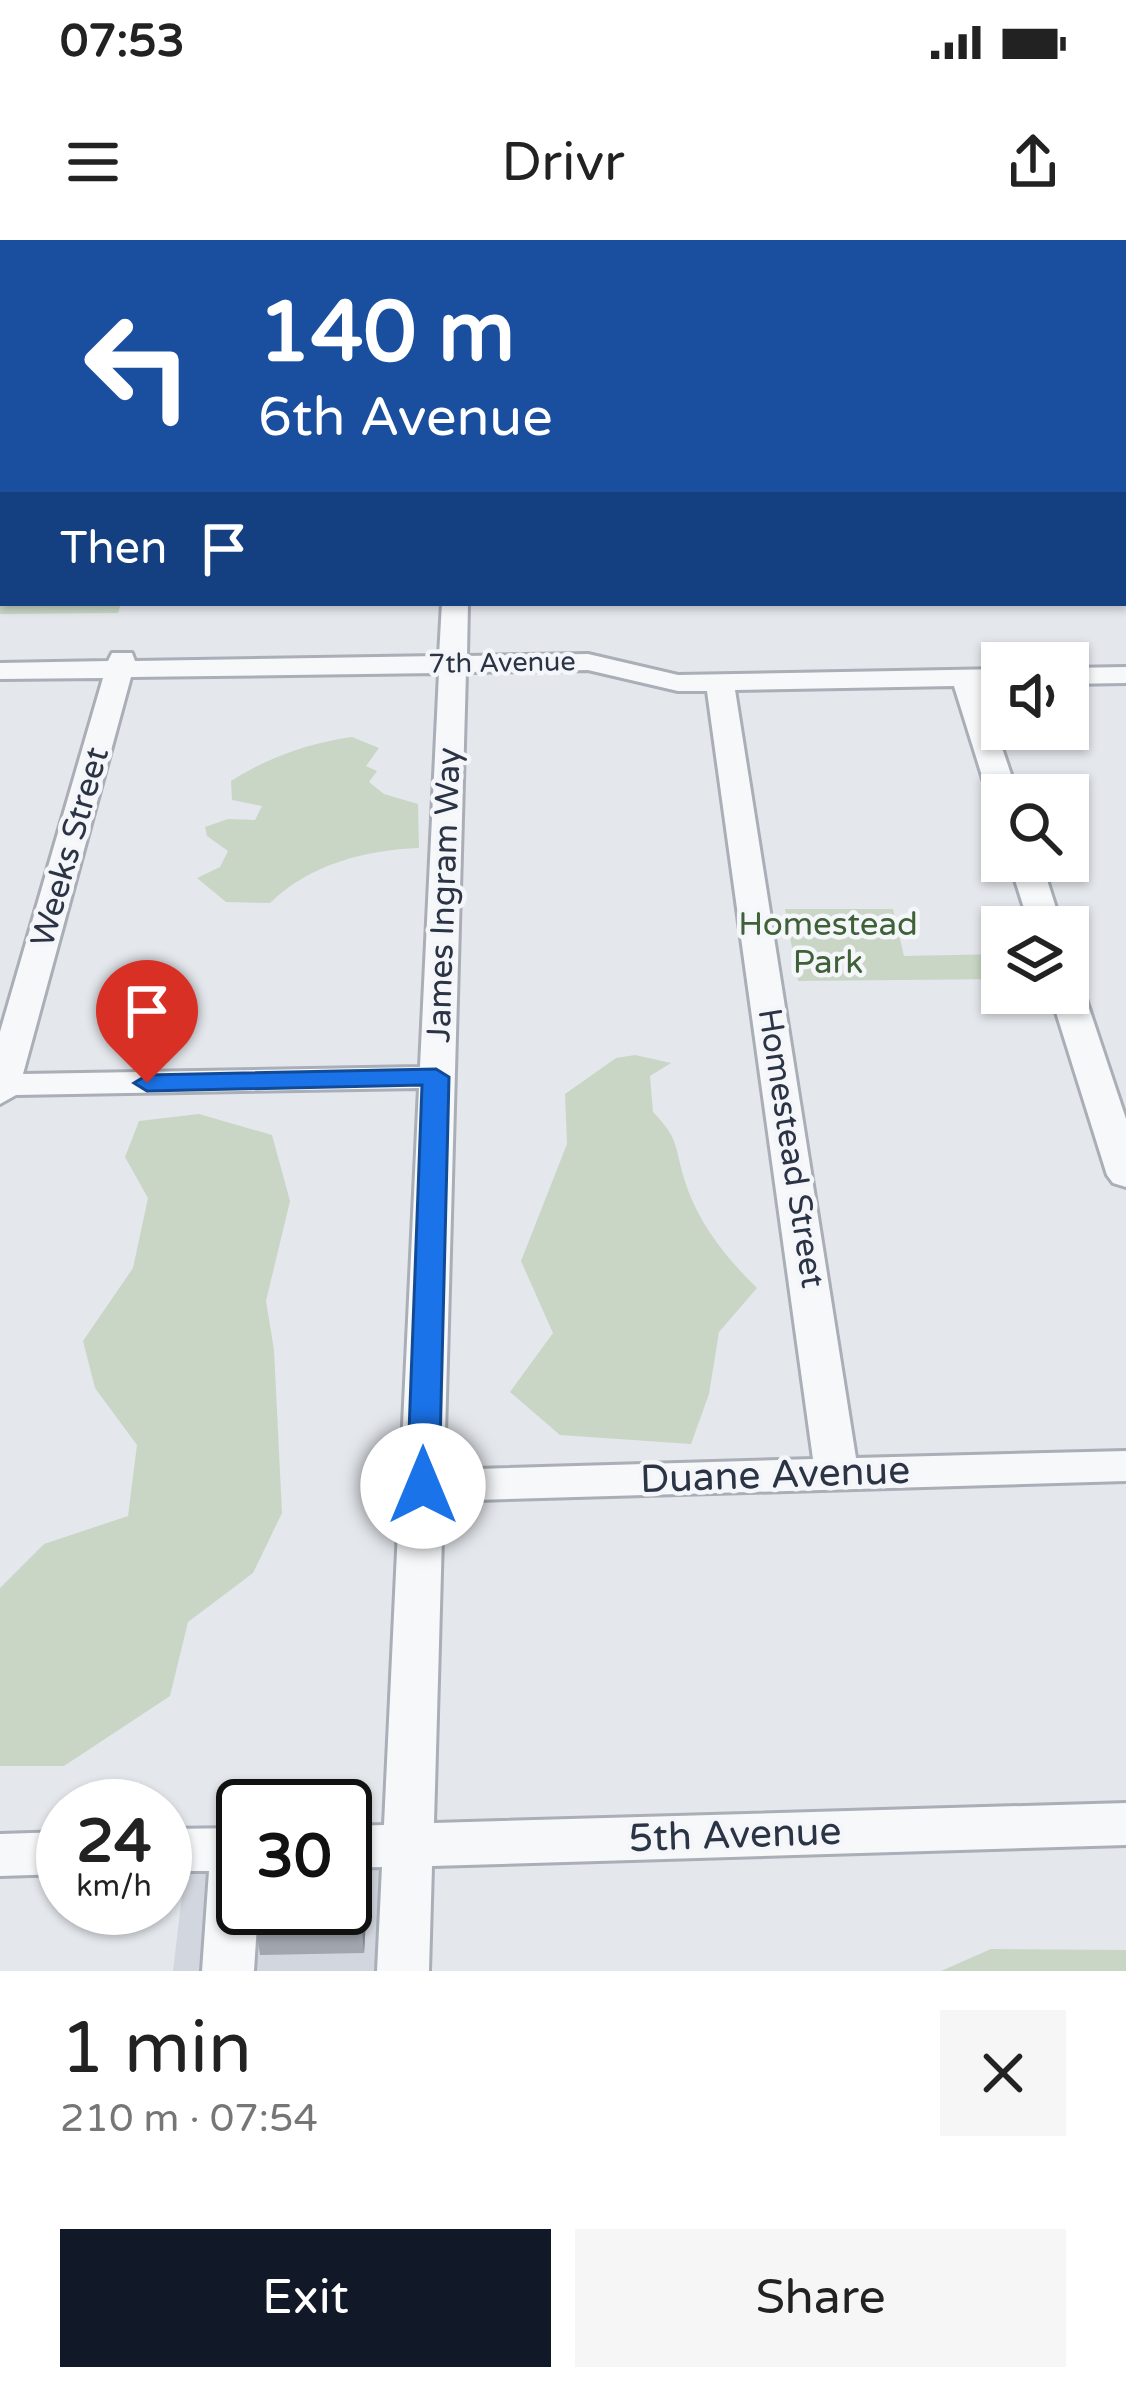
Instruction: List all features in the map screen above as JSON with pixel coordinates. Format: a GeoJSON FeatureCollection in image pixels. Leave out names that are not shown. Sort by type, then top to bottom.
{"type":"FeatureCollection","features":[{"type":"Feature","properties":{"kind":"street","name":"James Ingram Way"},"geometry":{"type":"LineString","coordinates":[[403,1971],[455,606]]}},
{"type":"Feature","properties":{"kind":"street","name":"7th Avenue"},"geometry":{"type":"LineString","coordinates":[[0,671],[121,664],[588,662],[664,682],[981,678]]}},
{"type":"Feature","properties":{"kind":"street","name":"Weeks Street"},"geometry":{"type":"LineString","coordinates":[[1,1088],[121,664]]}},
{"type":"Feature","properties":{"kind":"street"},"geometry":{"type":"LineString","coordinates":[[1089,676],[1126,675]]}},
{"type":"Feature","properties":{"kind":"street"},"geometry":{"type":"LineString","coordinates":[[965,678],[996,774]]}},
{"type":"Feature","properties":{"kind":"street","name":"Homestead Street"},"geometry":{"type":"LineString","coordinates":[[720,682],[836,1471]]}},
{"type":"Feature","properties":{"kind":"street"},"geometry":{"type":"LineString","coordinates":[[1074,1014],[1126,1175]]}},
{"type":"Feature","properties":{"kind":"street"},"geometry":{"type":"LineString","coordinates":[[1,1088],[436,1077]]}},
{"type":"Feature","properties":{"kind":"street","name":"Duane Avenue"},"geometry":{"type":"LineString","coordinates":[[423,1486],[1126,1466]]}},
{"type":"Feature","properties":{"kind":"street","name":"5th Avenue"},"geometry":{"type":"LineString","coordinates":[[372,1847],[1126,1824]]}},
{"type":"Feature","properties":{"kind":"street"},"geometry":{"type":"LineString","coordinates":[[0,1855],[36,1854]]}},
{"type":"Feature","properties":{"kind":"street"},"geometry":{"type":"LineString","coordinates":[[228,1971],[231,1935]]}},
{"type":"Feature","properties":{"kind":"shaded area"},"geometry":{"type":"Polygon","coordinates":[[[405,1849],[401,1971],[173,1971],[177,1935],[192,1935],[192,1861],[216,1859],[216,1935],[372,1935],[372,1851],[405,1849]]]}},
{"type":"Feature","properties":{"kind":"green space"},"geometry":{"type":"Polygon","coordinates":[[[0,606],[120,606],[118,613],[0,614],[0,606]]]}},
{"type":"Feature","properties":{"kind":"green space"},"geometry":{"type":"Polygon","coordinates":[[[352,737],[379,748],[366,766],[377,771],[369,782],[384,794],[418,804],[419,848],[379,852],[321,869],[270,903],[226,902],[197,878],[220,867],[228,851],[207,836],[205,827],[228,819],[255,820],[262,806],[232,800],[231,781],[288,753],[352,737]]]}},
{"type":"Feature","properties":{"kind":"green space","name":"Homestead Park"},"geometry":{"type":"Polygon","coordinates":[[[785,909],[893,909],[904,956],[981,954],[981,979],[798,981],[785,909]]]}},
{"type":"Feature","properties":{"kind":"green space"},"geometry":{"type":"Polygon","coordinates":[[[635,1055],[671,1063],[650,1076],[653,1112],[672,1136],[689,1194],[704,1223],[757,1288],[719,1332],[709,1394],[691,1444],[560,1435],[510,1392],[553,1333],[521,1261],[567,1144],[565,1094],[616,1058],[635,1055]]]}},
{"type":"Feature","properties":{"kind":"green space"},"geometry":{"type":"Polygon","coordinates":[[[199,1114],[272,1135],[290,1201],[266,1301],[274,1350],[282,1513],[253,1573],[188,1622],[170,1696],[64,1766],[0,1766],[0,1588],[44,1544],[128,1516],[137,1445],[95,1388],[83,1341],[133,1268],[148,1198],[125,1157],[139,1121],[199,1114]]]}},
{"type":"Feature","properties":{"kind":"green space"},"geometry":{"type":"Polygon","coordinates":[[[991,1949],[1126,1950],[1126,1971],[941,1971],[991,1949]]]}},
{"type":"Feature","properties":{"kind":"route"},"geometry":{"type":"LineString","coordinates":[[147,1083],[436,1077],[423,1486]]}}]}
